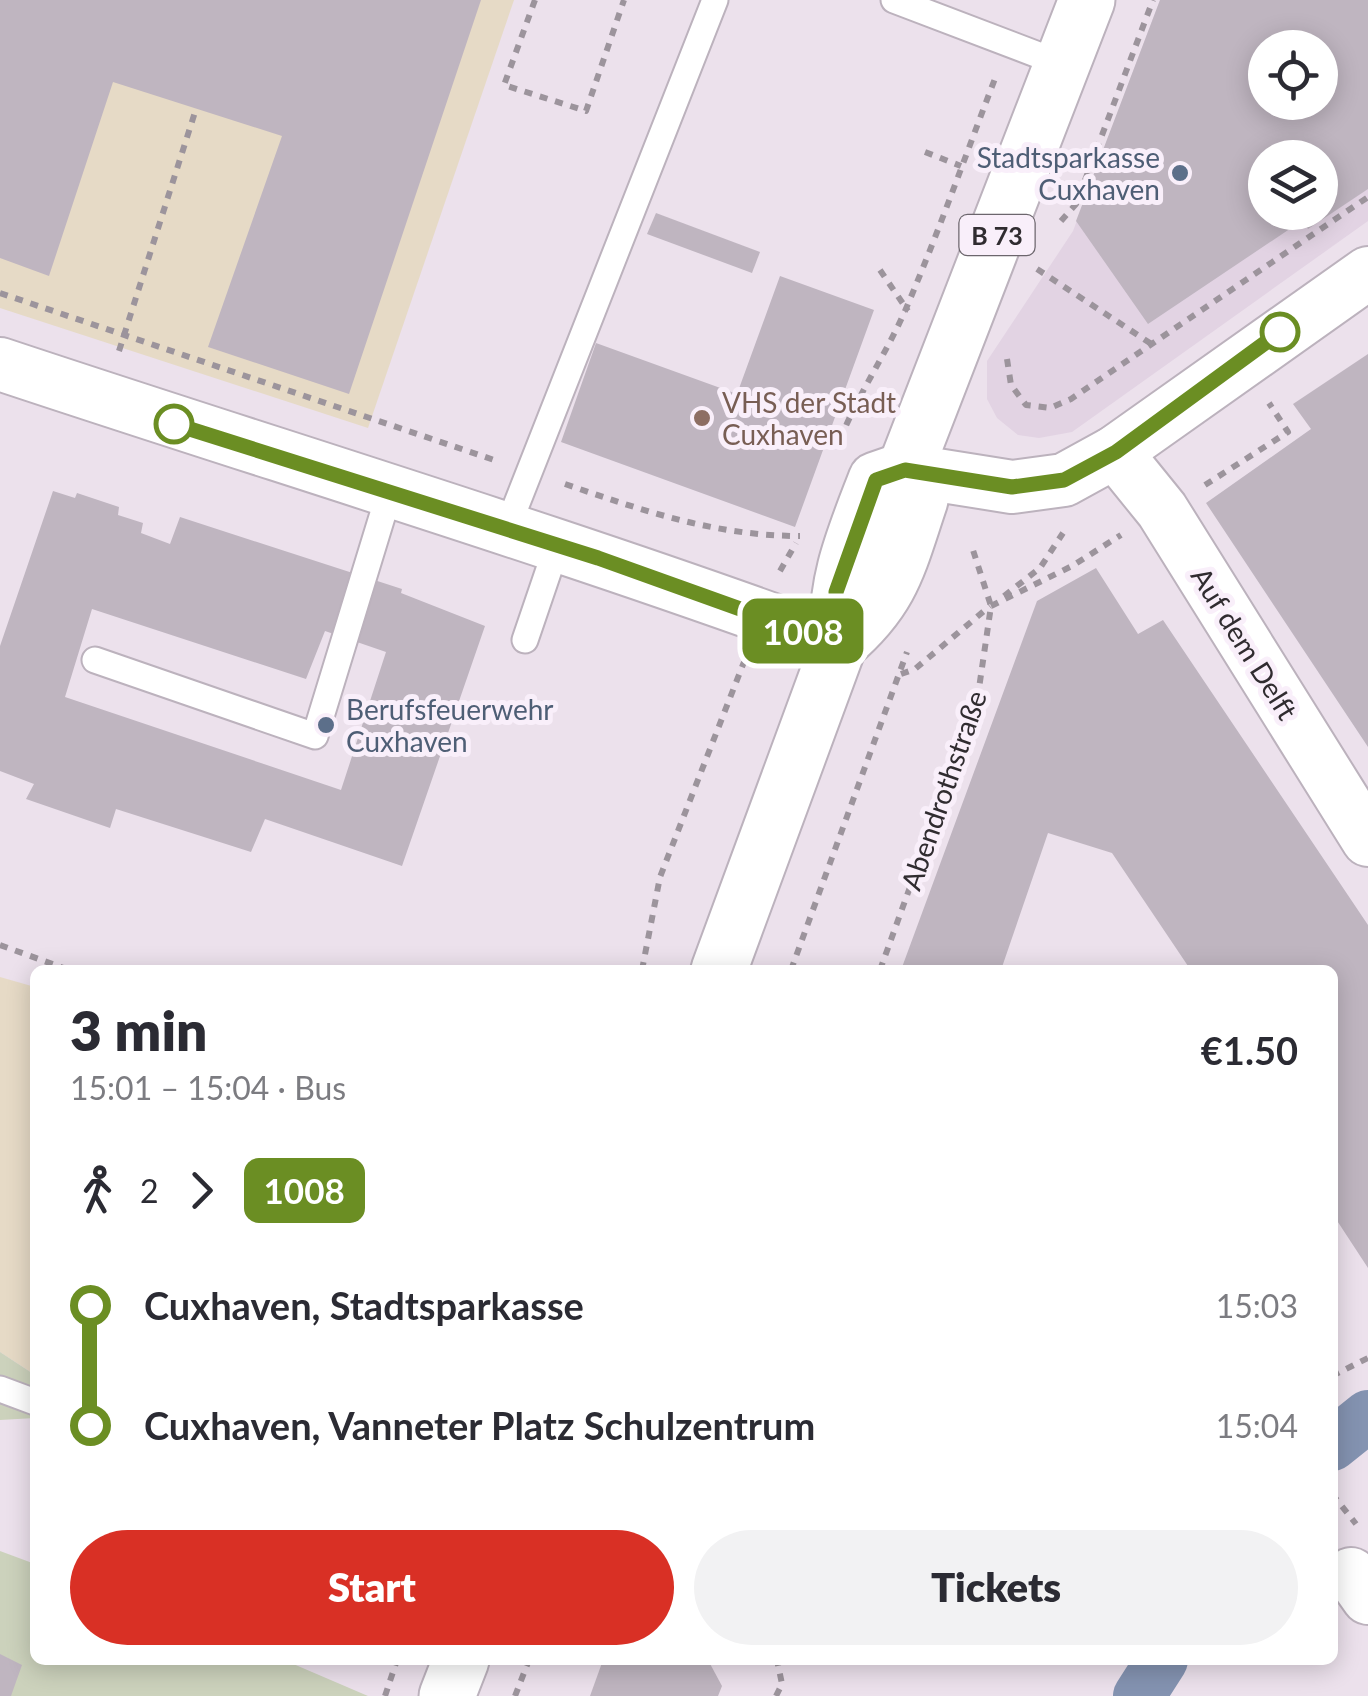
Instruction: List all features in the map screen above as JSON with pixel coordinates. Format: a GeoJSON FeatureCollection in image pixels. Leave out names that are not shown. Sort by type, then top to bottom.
{"type":"FeatureCollection","features":[{"type":"Feature","properties":{"kind":"main road","name":"B 73"},"geometry":{"type":"LineString","coordinates":[[905,470],[1087,0]]}},
{"type":"Feature","properties":{"kind":"main road"},"geometry":{"type":"LineString","coordinates":[[721,965],[838,644],[836,592],[876,480],[905,470]]}},
{"type":"Feature","properties":{"kind":"main road"},"geometry":{"type":"LineString","coordinates":[[447,1696],[458,1665]]}},
{"type":"Feature","properties":{"kind":"street"},"geometry":{"type":"LineString","coordinates":[[905,470],[1012,487],[1043,486],[1064,480],[1116,452],[1368,273]]}},
{"type":"Feature","properties":{"kind":"street"},"geometry":{"type":"LineString","coordinates":[[0,364],[557,546],[838,644]]}},
{"type":"Feature","properties":{"kind":"street","name":"Auf dem Delft"},"geometry":{"type":"LineString","coordinates":[[1116,452],[1162,510],[1368,840]]}},
{"type":"Feature","properties":{"kind":"lane"},"geometry":{"type":"LineString","coordinates":[[506,530],[714,0]]}},
{"type":"Feature","properties":{"kind":"lane"},"geometry":{"type":"LineString","coordinates":[[894,0],[1062,64]]}},
{"type":"Feature","properties":{"kind":"lane"},"geometry":{"type":"LineString","coordinates":[[95,660],[315,736],[389,494]]}},
{"type":"Feature","properties":{"kind":"lane"},"geometry":{"type":"LineString","coordinates":[[526,640],[557,546]]}},
{"type":"Feature","properties":{"kind":"lane"},"geometry":{"type":"LineString","coordinates":[[0,1390],[30,1400]]}},
{"type":"Feature","properties":{"kind":"path"},"geometry":{"type":"LineString","coordinates":[[535,0],[504,85],[586,112],[624,0]]}},
{"type":"Feature","properties":{"kind":"path"},"geometry":{"type":"LineString","coordinates":[[1050,233],[1076,204],[1153,0]]}},
{"type":"Feature","properties":{"kind":"path"},"geometry":{"type":"LineString","coordinates":[[838,446],[859,391],[883,357],[905,310],[1009,44]]}},
{"type":"Feature","properties":{"kind":"path"},"geometry":{"type":"LineString","coordinates":[[103,400],[196,109]]}},
{"type":"Feature","properties":{"kind":"path"},"geometry":{"type":"LineString","coordinates":[[925,152],[962,166]]}},
{"type":"Feature","properties":{"kind":"path"},"geometry":{"type":"LineString","coordinates":[[1007,348],[1007,370],[1016,396],[1026,405],[1050,408],[1070,400],[1368,197]]}},
{"type":"Feature","properties":{"kind":"path"},"geometry":{"type":"LineString","coordinates":[[1037,269],[1152,345]]}},
{"type":"Feature","properties":{"kind":"path"},"geometry":{"type":"LineString","coordinates":[[880,270],[905,310]]}},
{"type":"Feature","properties":{"kind":"path"},"geometry":{"type":"LineString","coordinates":[[0,293],[123,338],[683,524],[753,536],[802,536]]}},
{"type":"Feature","properties":{"kind":"path"},"geometry":{"type":"LineString","coordinates":[[1252,410],[1284,390]]}},
{"type":"Feature","properties":{"kind":"path"},"geometry":{"type":"LineString","coordinates":[[1162,510],[1288,432],[1268,401]]}},
{"type":"Feature","properties":{"kind":"path"},"geometry":{"type":"LineString","coordinates":[[788,554],[802,536],[809,518]]}},
{"type":"Feature","properties":{"kind":"path"},"geometry":{"type":"LineString","coordinates":[[793,965],[900,674],[915,669],[1040,568],[1070,522]]}},
{"type":"Feature","properties":{"kind":"path"},"geometry":{"type":"LineString","coordinates":[[972,547],[991,606]]}},
{"type":"Feature","properties":{"kind":"path"},"geometry":{"type":"LineString","coordinates":[[991,606],[1072,566]]}},
{"type":"Feature","properties":{"kind":"path","name":"Abendrothstraße"},"geometry":{"type":"LineString","coordinates":[[882,965],[977,702],[991,606]]}},
{"type":"Feature","properties":{"kind":"path"},"geometry":{"type":"LineString","coordinates":[[643,965],[660,877],[746,654]]}},
{"type":"Feature","properties":{"kind":"path"},"geometry":{"type":"LineString","coordinates":[[0,945],[55,965]]}},
{"type":"Feature","properties":{"kind":"path"},"geometry":{"type":"LineString","coordinates":[[1338,1373],[1368,1358]]}},
{"type":"Feature","properties":{"kind":"path"},"geometry":{"type":"LineString","coordinates":[[1338,1510],[1360,1567]]}},
{"type":"Feature","properties":{"kind":"path"},"geometry":{"type":"LineString","coordinates":[[385,1696],[396,1665]]}},
{"type":"Feature","properties":{"kind":"path"},"geometry":{"type":"LineString","coordinates":[[515,1696],[527,1665]]}},
{"type":"Feature","properties":{"kind":"path"},"geometry":{"type":"LineString","coordinates":[[776,1696],[782,1684],[778,1665]]}},
{"type":"Feature","properties":{"kind":"shaded area"},"geometry":{"type":"Polygon","coordinates":[[[0,0],[514,0],[368,428],[0,308],[0,0]]]}},
{"type":"Feature","properties":{"kind":"shaded area","name":"Stadtsparkasse Cuxhaven"},"geometry":{"type":"Polygon","coordinates":[[[1160,0],[1368,0],[1368,221],[1072,432],[1039,438],[1018,435],[997,418],[987,399],[987,361],[1073,231],[1160,0]]]}},
{"type":"Feature","properties":{"kind":"shaded area"},"geometry":{"type":"Polygon","coordinates":[[[0,977],[30,986],[30,1372],[0,1352],[0,977]]]}},
{"type":"Feature","properties":{"kind":"green space"},"geometry":{"type":"Polygon","coordinates":[[[0,1352],[30,1372],[30,1418],[0,1420],[0,1352]]]}},
{"type":"Feature","properties":{"kind":"green space"},"geometry":{"type":"Polygon","coordinates":[[[0,1551],[30,1562],[30,1665],[296,1665],[368,1696],[0,1696],[0,1551]]]}},
{"type":"Feature","properties":{"kind":"building"},"geometry":{"type":"Polygon","coordinates":[[[0,0],[481,0],[349,394],[208,347],[282,136],[113,82],[49,276],[0,258],[0,0]]]}},
{"type":"Feature","properties":{"kind":"building","name":"Stadtsparkasse Cuxhaven"},"geometry":{"type":"Polygon","coordinates":[[[1160,0],[1368,0],[1368,189],[1338,209],[1338,140],[1248,140],[1248,230],[1288,230],[1148,324],[1076,221],[1160,0]]]}},
{"type":"Feature","properties":{"kind":"building"},"geometry":{"type":"Polygon","coordinates":[[[656,213],[760,252],[752,273],[647,234],[656,213]]]}},
{"type":"Feature","properties":{"kind":"building","name":"VHS der Stadt Cuxhaven"},"geometry":{"type":"Polygon","coordinates":[[[780,276],[874,310],[795,527],[561,442],[596,343],[737,394],[780,276]]]}},
{"type":"Feature","properties":{"kind":"building"},"geometry":{"type":"Polygon","coordinates":[[[1368,354],[1368,747],[1206,503],[1311,429],[1293,404],[1368,354]]]}},
{"type":"Feature","properties":{"kind":"building"},"geometry":{"type":"Polygon","coordinates":[[[53,491],[75,498],[77,493],[119,507],[118,515],[143,523],[141,533],[170,544],[180,517],[402,589],[401,593],[485,626],[402,866],[265,819],[251,852],[116,809],[110,828],[26,799],[34,784],[0,771],[0,646],[53,491]],[[92,609],[65,697],[341,790],[386,652],[325,631],[306,679],[92,609]]]}},
{"type":"Feature","properties":{"kind":"building"},"geometry":{"type":"Polygon","coordinates":[[[1096,568],[1138,634],[1163,620],[1368,925],[1368,1268],[1338,1222],[1338,965],[1187,965],[1112,853],[1048,833],[1003,965],[903,965],[1037,601],[1096,568]]]}},
{"type":"Feature","properties":{"kind":"building"},"geometry":{"type":"Polygon","coordinates":[[[0,1654],[22,1665],[11,1696],[0,1696],[0,1654]]]}},
{"type":"Feature","properties":{"kind":"building"},"geometry":{"type":"Polygon","coordinates":[[[601,1665],[711,1665],[722,1686],[718,1696],[590,1696],[601,1665]]]}},
{"type":"Feature","properties":{"kind":"waterway"},"geometry":{"type":"LineString","coordinates":[[1338,1440],[1368,1416]]}},
{"type":"Feature","properties":{"kind":"waterway"},"geometry":{"type":"LineString","coordinates":[[1139,1696],[1159,1665]]}},
{"type":"Feature","properties":{"kind":"bus line","name":"1008"},"geometry":{"type":"LineString","coordinates":[[174,424],[598,558],[838,644],[836,592],[876,480],[905,470],[1012,487],[1043,486],[1064,480],[1116,452],[1280,332]]}},
{"type":"Feature","properties":{"kind":"place","name":"Stadtsparkasse Cuxhaven"},"geometry":{"type":"Point","coordinates":[1180,173]}},
{"type":"Feature","properties":{"kind":"place","name":"VHS der Stadt Cuxhaven"},"geometry":{"type":"Point","coordinates":[702,418]}},
{"type":"Feature","properties":{"kind":"place","name":"Berufsfeuerwehr Cuxhaven"},"geometry":{"type":"Point","coordinates":[326,725]}}]}
